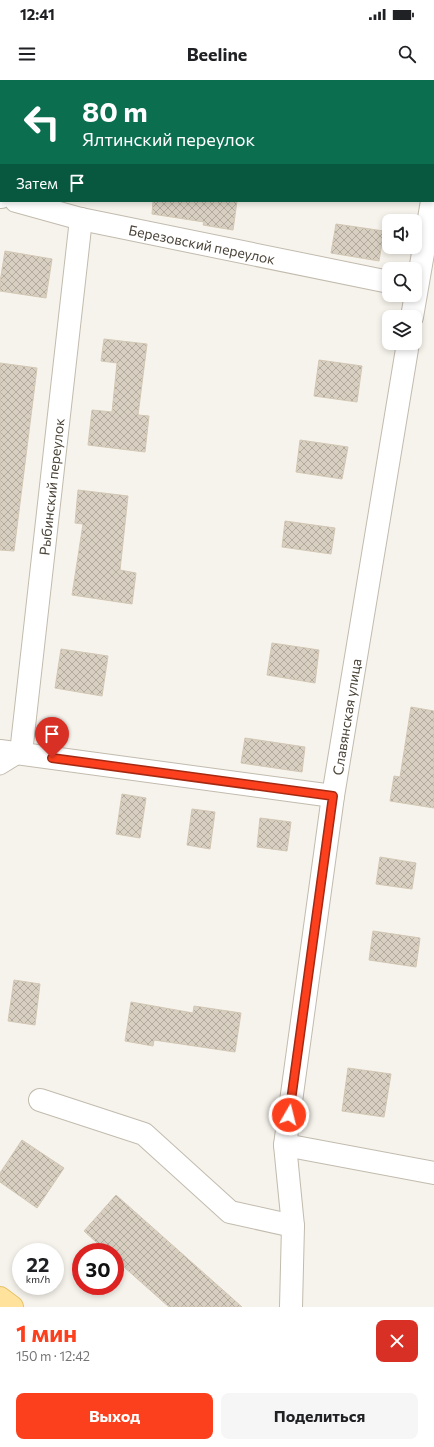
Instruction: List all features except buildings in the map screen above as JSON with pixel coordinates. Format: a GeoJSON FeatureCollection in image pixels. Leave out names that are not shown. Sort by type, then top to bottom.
{"type":"FeatureCollection","features":[{"type":"Feature","properties":{"kind":"main road"},"geometry":{"type":"LineString","coordinates":[[0,1298],[12,1307]]}},
{"type":"Feature","properties":{"kind":"street","name":"Березовский переулок"},"geometry":{"type":"LineString","coordinates":[[20,202],[80,219],[382,281]]}},
{"type":"Feature","properties":{"kind":"street"},"geometry":{"type":"LineString","coordinates":[[421,262],[432,202]]}},
{"type":"Feature","properties":{"kind":"street","name":"Рыбинский переулок"},"geometry":{"type":"LineString","coordinates":[[11,752],[80,219]]}},
{"type":"Feature","properties":{"kind":"street","name":"Славянская улица"},"geometry":{"type":"LineString","coordinates":[[291,1307],[293,1226],[285,1145],[333,796],[407,350]]}},
{"type":"Feature","properties":{"kind":"street"},"geometry":{"type":"LineString","coordinates":[[11,752],[333,796]]}},
{"type":"Feature","properties":{"kind":"street"},"geometry":{"type":"LineString","coordinates":[[40,1100],[144,1134],[230,1212],[293,1226]]}},
{"type":"Feature","properties":{"kind":"street"},"geometry":{"type":"LineString","coordinates":[[285,1145],[434,1173]]}},
{"type":"Feature","properties":{"kind":"lane"},"geometry":{"type":"LineString","coordinates":[[0,766],[11,752]]}},
{"type":"Feature","properties":{"kind":"route"},"geometry":{"type":"LineString","coordinates":[[52,758],[333,796],[289,1115]]}}]}
